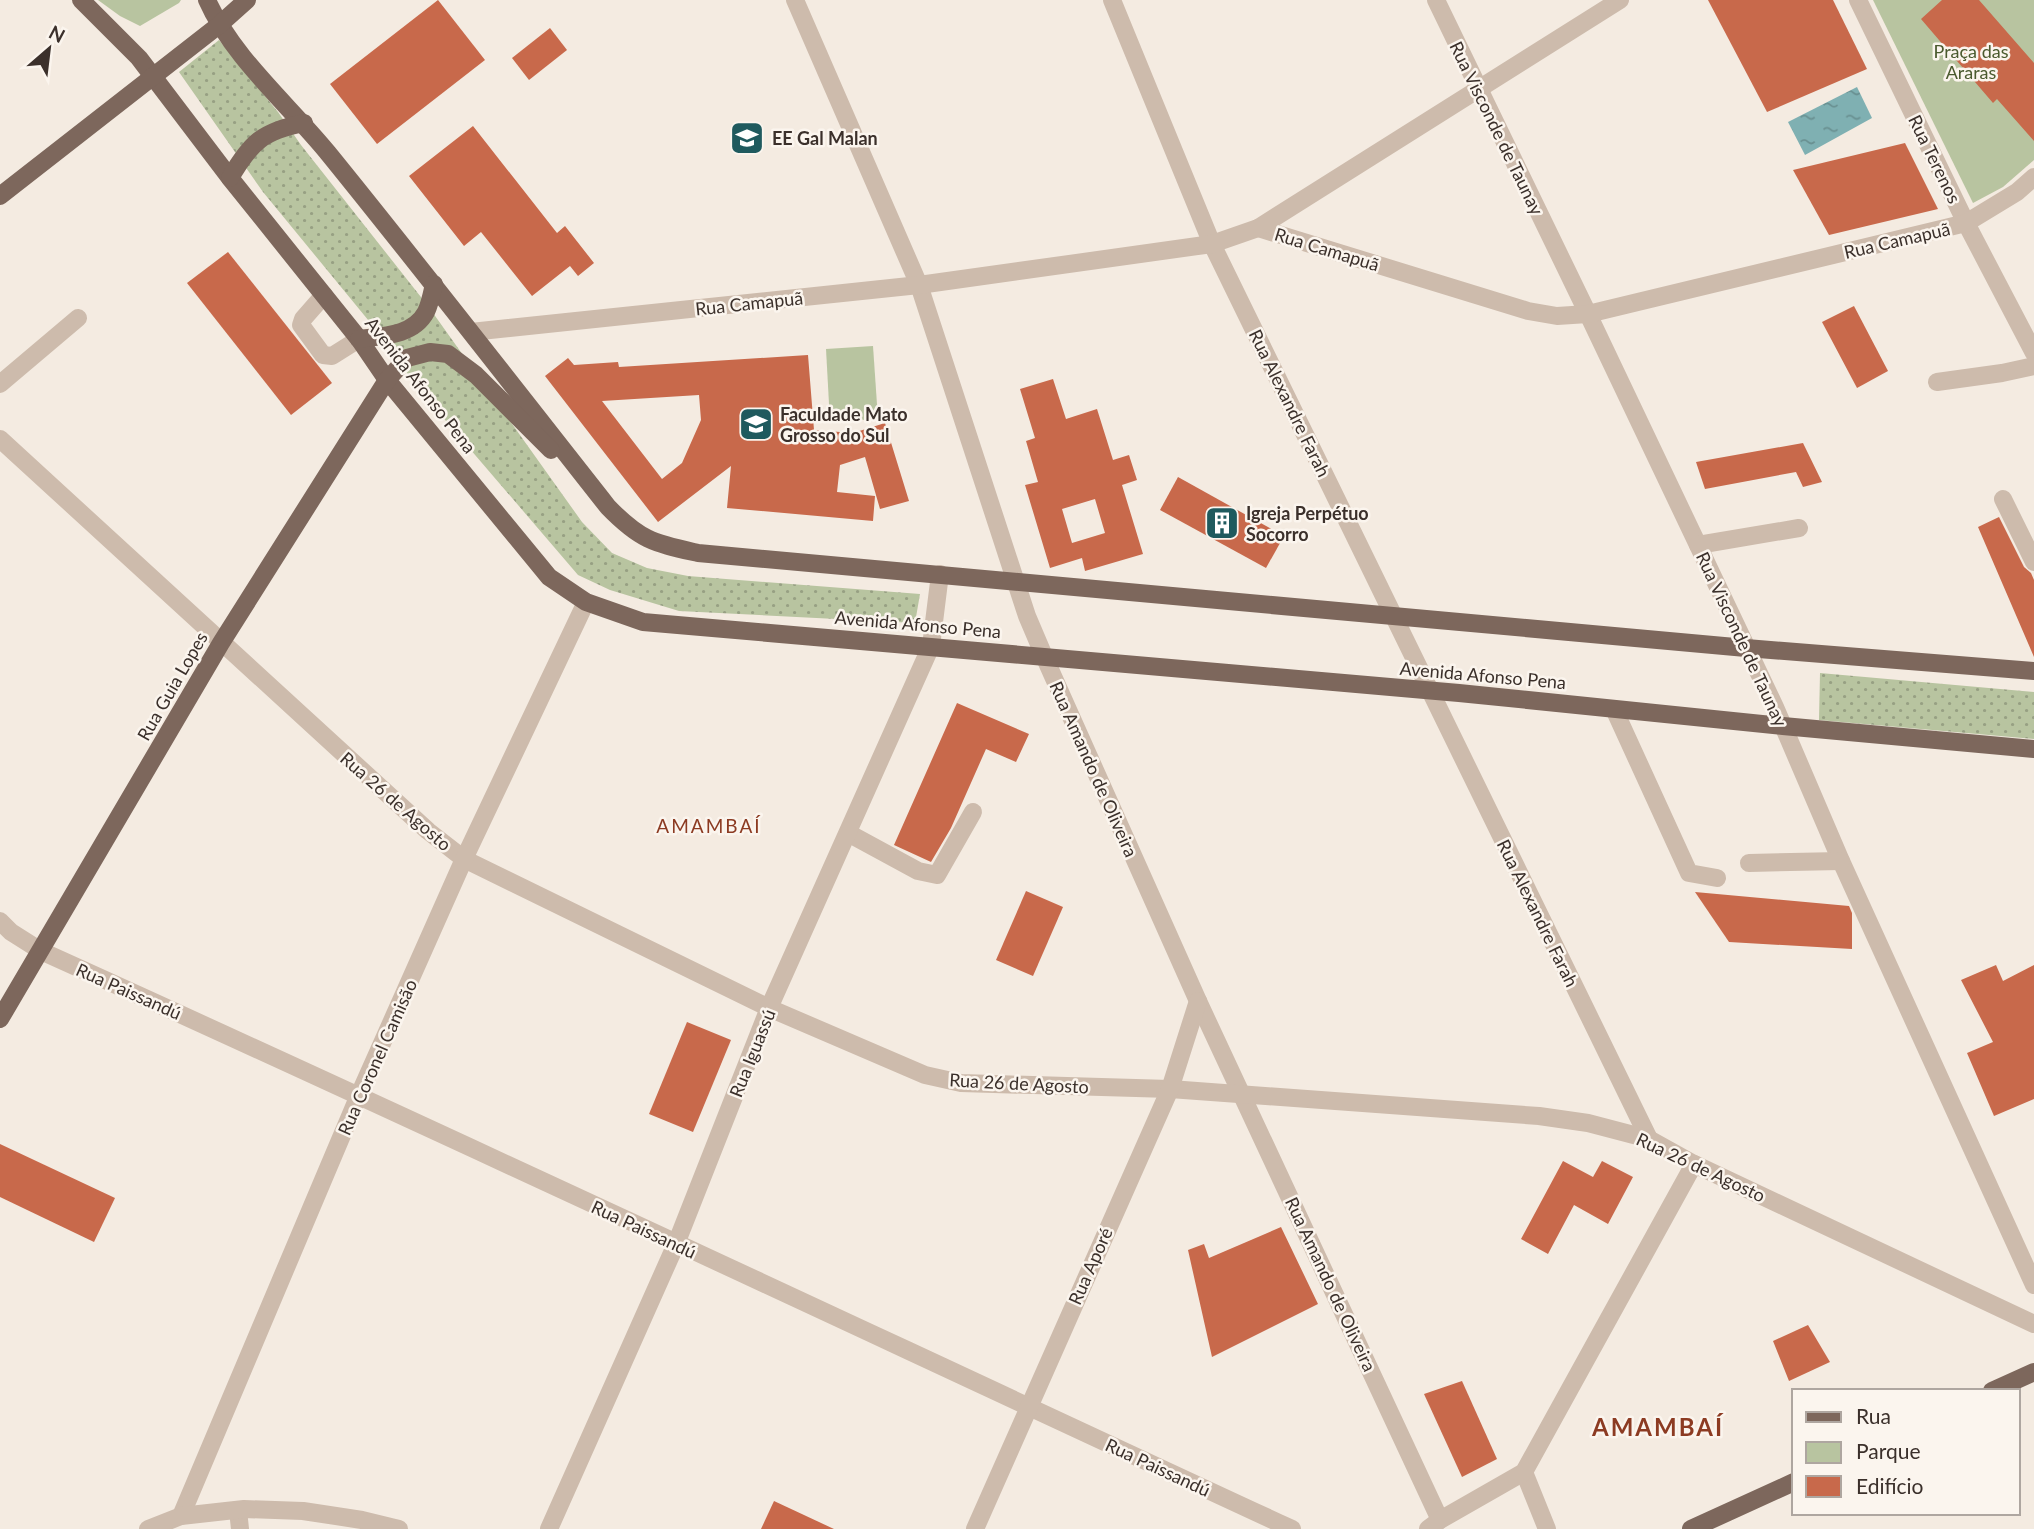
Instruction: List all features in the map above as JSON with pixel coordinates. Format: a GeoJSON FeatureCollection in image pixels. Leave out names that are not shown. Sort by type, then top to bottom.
{"type":"FeatureCollection","features":[{"type":"Feature","properties":{"kind":"main road","name":"Avenida Afonso Pena"},"geometry":{"type":"LineString","coordinates":[[81,0],[120,38],[153,76],[230,178],[359,339],[387,380],[549,576],[586,603],[643,622],[1044,656],[2034,748]]}},
{"type":"Feature","properties":{"kind":"main road"},"geometry":{"type":"LineString","coordinates":[[206,0],[219,25],[304,123],[434,284],[608,508],[629,529],[655,543],[698,552],[1017,582],[1746,648],[2034,671]]}},
{"type":"Feature","properties":{"kind":"main road"},"geometry":{"type":"LineString","coordinates":[[0,195],[219,25],[247,0]]}},
{"type":"Feature","properties":{"kind":"main road"},"geometry":{"type":"LineString","coordinates":[[230,178],[241,158],[259,139],[277,128],[304,123]]}},
{"type":"Feature","properties":{"kind":"main road"},"geometry":{"type":"LineString","coordinates":[[359,339],[395,335],[412,327],[425,313],[434,284]]}},
{"type":"Feature","properties":{"kind":"main road","name":"Rua Guia Lopes"},"geometry":{"type":"LineString","coordinates":[[0,1019],[221,643],[387,380],[407,358],[430,352],[448,354],[476,375],[608,508]]}},
{"type":"Feature","properties":{"kind":"main road"},"geometry":{"type":"LineString","coordinates":[[1996,1389],[2034,1372]]}},
{"type":"Feature","properties":{"kind":"main road"},"geometry":{"type":"LineString","coordinates":[[1691,1529],[1792,1483]]}},
{"type":"Feature","properties":{"kind":"street","name":"Rua Amando de Oliveira"},"geometry":{"type":"LineString","coordinates":[[795,0],[919,285],[1027,616],[1434,1524]]}},
{"type":"Feature","properties":{"kind":"street","name":"Rua Alexandre Farah"},"geometry":{"type":"LineString","coordinates":[[1112,0],[1212,244],[1649,1139]]}},
{"type":"Feature","properties":{"kind":"street","name":"Rua Visconde de Taunay"},"geometry":{"type":"LineString","coordinates":[[1436,0],[1783,726],[1841,862],[2034,1285]]}},
{"type":"Feature","properties":{"kind":"street"},"geometry":{"type":"LineString","coordinates":[[1258,228],[1620,0]]}},
{"type":"Feature","properties":{"kind":"street","name":"Rua Terenos"},"geometry":{"type":"LineString","coordinates":[[1858,0],[1966,223],[2034,353]]}},
{"type":"Feature","properties":{"kind":"street","name":"Rua Camapuã"},"geometry":{"type":"LineString","coordinates":[[471,332],[919,285],[1212,244],[1258,228],[1528,311],[1557,316],[1588,314],[1966,223],[2017,192],[2034,177]]}},
{"type":"Feature","properties":{"kind":"street"},"geometry":{"type":"LineString","coordinates":[[324,295],[303,318],[301,325],[323,355],[332,356],[359,339]]}},
{"type":"Feature","properties":{"kind":"street"},"geometry":{"type":"LineString","coordinates":[[0,384],[78,318]]}},
{"type":"Feature","properties":{"kind":"street"},"geometry":{"type":"LineString","coordinates":[[1937,382],[2034,366]]}},
{"type":"Feature","properties":{"kind":"street","name":"Rua 26 de Agosto"},"geometry":{"type":"LineString","coordinates":[[0,439],[428,831],[464,859],[769,1008],[885,1060],[925,1075],[961,1083],[1170,1089],[1539,1116],[1588,1123],[1649,1139],[1694,1164],[2034,1324]]}},
{"type":"Feature","properties":{"kind":"street"},"geometry":{"type":"LineString","coordinates":[[2003,499],[2034,562]]}},
{"type":"Feature","properties":{"kind":"street"},"geometry":{"type":"LineString","coordinates":[[1698,545],[1799,528]]}},
{"type":"Feature","properties":{"kind":"street","name":"Rua Iguassú"},"geometry":{"type":"LineString","coordinates":[[549,1529],[677,1244],[769,1008],[931,646],[940,574]]}},
{"type":"Feature","properties":{"kind":"street","name":"Rua Coronel Camisão"},"geometry":{"type":"LineString","coordinates":[[181,1516],[359,1095],[464,859],[586,603]]}},
{"type":"Feature","properties":{"kind":"street"},"geometry":{"type":"LineString","coordinates":[[1614,709],[1689,873],[1717,878]]}},
{"type":"Feature","properties":{"kind":"street"},"geometry":{"type":"LineString","coordinates":[[848,833],[918,871],[937,874],[974,812]]}},
{"type":"Feature","properties":{"kind":"street"},"geometry":{"type":"LineString","coordinates":[[1749,863],[1841,862]]}},
{"type":"Feature","properties":{"kind":"street","name":"Rua Paissandú"},"geometry":{"type":"LineString","coordinates":[[0,920],[11,932],[41,951],[359,1095],[1292,1529]]}},
{"type":"Feature","properties":{"kind":"street","name":"Rua Aporé"},"geometry":{"type":"LineString","coordinates":[[975,1529],[1170,1089],[1198,1001]]}},
{"type":"Feature","properties":{"kind":"street"},"geometry":{"type":"LineString","coordinates":[[1434,1524],[1524,1472],[1694,1164]]}},
{"type":"Feature","properties":{"kind":"street"},"geometry":{"type":"LineString","coordinates":[[1524,1472],[1547,1529]]}},
{"type":"Feature","properties":{"kind":"street"},"geometry":{"type":"LineString","coordinates":[[238,1510],[240,1529]]}},
{"type":"Feature","properties":{"kind":"street"},"geometry":{"type":"LineString","coordinates":[[149,1529],[181,1516],[238,1510],[303,1511],[362,1520],[398,1529]]}},
{"type":"Feature","properties":{"kind":"green space"},"geometry":{"type":"Polygon","coordinates":[[[98,0],[181,0],[140,26],[98,0]]]}},
{"type":"Feature","properties":{"kind":"green space","name":"Praça das Araras"},"geometry":{"type":"Polygon","coordinates":[[[1873,0],[2034,0],[2034,160],[2003,187],[1973,203],[1873,0]]]}},
{"type":"Feature","properties":{"kind":"green space"},"geometry":{"type":"Polygon","coordinates":[[[219,40],[428,306],[582,522],[612,553],[647,568],[688,576],[920,594],[915,623],[679,611],[610,590],[578,575],[416,386],[387,343],[263,192],[179,72],[219,40]]]}},
{"type":"Feature","properties":{"kind":"green space"},"geometry":{"type":"Polygon","coordinates":[[[873,346],[878,419],[830,422],[826,349],[873,346]]]}},
{"type":"Feature","properties":{"kind":"green space"},"geometry":{"type":"Polygon","coordinates":[[[1820,673],[2034,692],[2034,739],[1819,720],[1820,673]]]}},
{"type":"Feature","properties":{"kind":"water"},"geometry":{"type":"Polygon","coordinates":[[[1857,87],[1872,118],[1805,155],[1788,122],[1857,87]]]}},
{"type":"Feature","properties":{"kind":"building"},"geometry":{"type":"Polygon","coordinates":[[[438,0],[485,60],[377,144],[330,84],[438,0]]]}},
{"type":"Feature","properties":{"kind":"building"},"geometry":{"type":"Polygon","coordinates":[[[1708,0],[1833,0],[1867,69],[1767,112],[1708,0]]]}},
{"type":"Feature","properties":{"kind":"building"},"geometry":{"type":"Polygon","coordinates":[[[1942,0],[1979,0],[2034,63],[2034,141],[1997,99],[1993,103],[1921,19],[1942,0]]]}},
{"type":"Feature","properties":{"kind":"building"},"geometry":{"type":"Polygon","coordinates":[[[550,28],[567,50],[529,80],[512,58],[550,28]]]}},
{"type":"Feature","properties":{"kind":"building"},"geometry":{"type":"Polygon","coordinates":[[[473,126],[557,233],[565,226],[594,263],[578,276],[570,266],[532,296],[481,232],[464,246],[409,176],[473,126]]]}},
{"type":"Feature","properties":{"kind":"building"},"geometry":{"type":"Polygon","coordinates":[[[1905,143],[1938,209],[1829,235],[1793,170],[1905,143]]]}},
{"type":"Feature","properties":{"kind":"building"},"geometry":{"type":"Polygon","coordinates":[[[228,252],[332,383],[291,415],[187,283],[228,252]]]}},
{"type":"Feature","properties":{"kind":"building"},"geometry":{"type":"Polygon","coordinates":[[[1854,306],[1888,371],[1857,388],[1822,322],[1854,306]]]}},
{"type":"Feature","properties":{"kind":"building"},"geometry":{"type":"Polygon","coordinates":[[[808,355],[814,430],[853,433],[885,423],[909,501],[880,509],[865,457],[840,465],[837,492],[875,496],[873,521],[727,508],[731,466],[658,522],[545,376],[568,358],[574,365],[618,362],[619,367],[808,355]],[[699,395],[602,401],[662,479],[682,463],[701,420],[699,395]]]}},
{"type":"Feature","properties":{"kind":"building"},"geometry":{"type":"Polygon","coordinates":[[[1053,379],[1066,419],[1097,409],[1113,460],[1129,455],[1137,480],[1122,485],[1143,554],[1085,571],[1082,558],[1050,568],[1025,485],[1038,482],[1026,441],[1035,438],[1020,389],[1053,379]],[[1095,499],[1062,509],[1072,543],[1105,533],[1095,499]]]}},
{"type":"Feature","properties":{"kind":"building"},"geometry":{"type":"Polygon","coordinates":[[[1803,443],[1822,482],[1803,487],[1796,472],[1705,489],[1696,462],[1803,443]]]}},
{"type":"Feature","properties":{"kind":"building","name":"Igreja Perpétuo Socorro"},"geometry":{"type":"Polygon","coordinates":[[[1178,477],[1284,536],[1266,568],[1160,510],[1178,477]]]}},
{"type":"Feature","properties":{"kind":"building"},"geometry":{"type":"Polygon","coordinates":[[[1999,517],[2024,567],[2034,580],[2034,657],[1978,527],[1999,517]]]}},
{"type":"Feature","properties":{"kind":"building"},"geometry":{"type":"Polygon","coordinates":[[[957,703],[1029,734],[1016,762],[986,749],[951,828],[931,862],[894,845],[957,703]]]}},
{"type":"Feature","properties":{"kind":"building"},"geometry":{"type":"Polygon","coordinates":[[[1026,891],[1063,907],[1033,976],[996,960],[1026,891]]]}},
{"type":"Feature","properties":{"kind":"building"},"geometry":{"type":"Polygon","coordinates":[[[1695,892],[1849,906],[1852,913],[1852,949],[1729,942],[1695,892]]]}},
{"type":"Feature","properties":{"kind":"building"},"geometry":{"type":"Polygon","coordinates":[[[1996,965],[2003,981],[2034,965],[2034,1099],[1994,1116],[1967,1053],[1993,1042],[1961,980],[1996,965]]]}},
{"type":"Feature","properties":{"kind":"building"},"geometry":{"type":"Polygon","coordinates":[[[687,1022],[731,1040],[693,1132],[649,1114],[687,1022]]]}},
{"type":"Feature","properties":{"kind":"building"},"geometry":{"type":"Polygon","coordinates":[[[0,1144],[115,1198],[94,1242],[0,1197],[0,1144]]]}},
{"type":"Feature","properties":{"kind":"building"},"geometry":{"type":"Polygon","coordinates":[[[1563,1161],[1593,1177],[1602,1161],[1633,1177],[1608,1224],[1574,1205],[1548,1254],[1521,1239],[1563,1161]]]}},
{"type":"Feature","properties":{"kind":"building"},"geometry":{"type":"Polygon","coordinates":[[[1281,1227],[1318,1304],[1212,1357],[1188,1250],[1204,1244],[1209,1258],[1281,1227]]]}},
{"type":"Feature","properties":{"kind":"building"},"geometry":{"type":"Polygon","coordinates":[[[1808,1325],[1830,1362],[1789,1381],[1773,1341],[1808,1325]]]}},
{"type":"Feature","properties":{"kind":"building"},"geometry":{"type":"Polygon","coordinates":[[[1462,1381],[1497,1459],[1462,1477],[1424,1394],[1462,1381]]]}},
{"type":"Feature","properties":{"kind":"building"},"geometry":{"type":"Polygon","coordinates":[[[774,1501],[834,1529],[761,1529],[774,1501]]]}},
{"type":"Feature","properties":{"kind":"place","name":"EE Gal Malan"},"geometry":{"type":"Point","coordinates":[747,138]}},
{"type":"Feature","properties":{"kind":"place","name":"Faculdade Mato Grosso do Sul"},"geometry":{"type":"Point","coordinates":[756,424]}},
{"type":"Feature","properties":{"kind":"place","name":"Igreja Perpétuo Socorro"},"geometry":{"type":"Point","coordinates":[1222,523]}},
{"type":"Feature","properties":{"kind":"district","name":"AMAMBAÍ"},"geometry":{"type":"Point","coordinates":[709,825]}},
{"type":"Feature","properties":{"kind":"district","name":"AMAMBAÍ"},"geometry":{"type":"Point","coordinates":[1658,1426]}}]}
